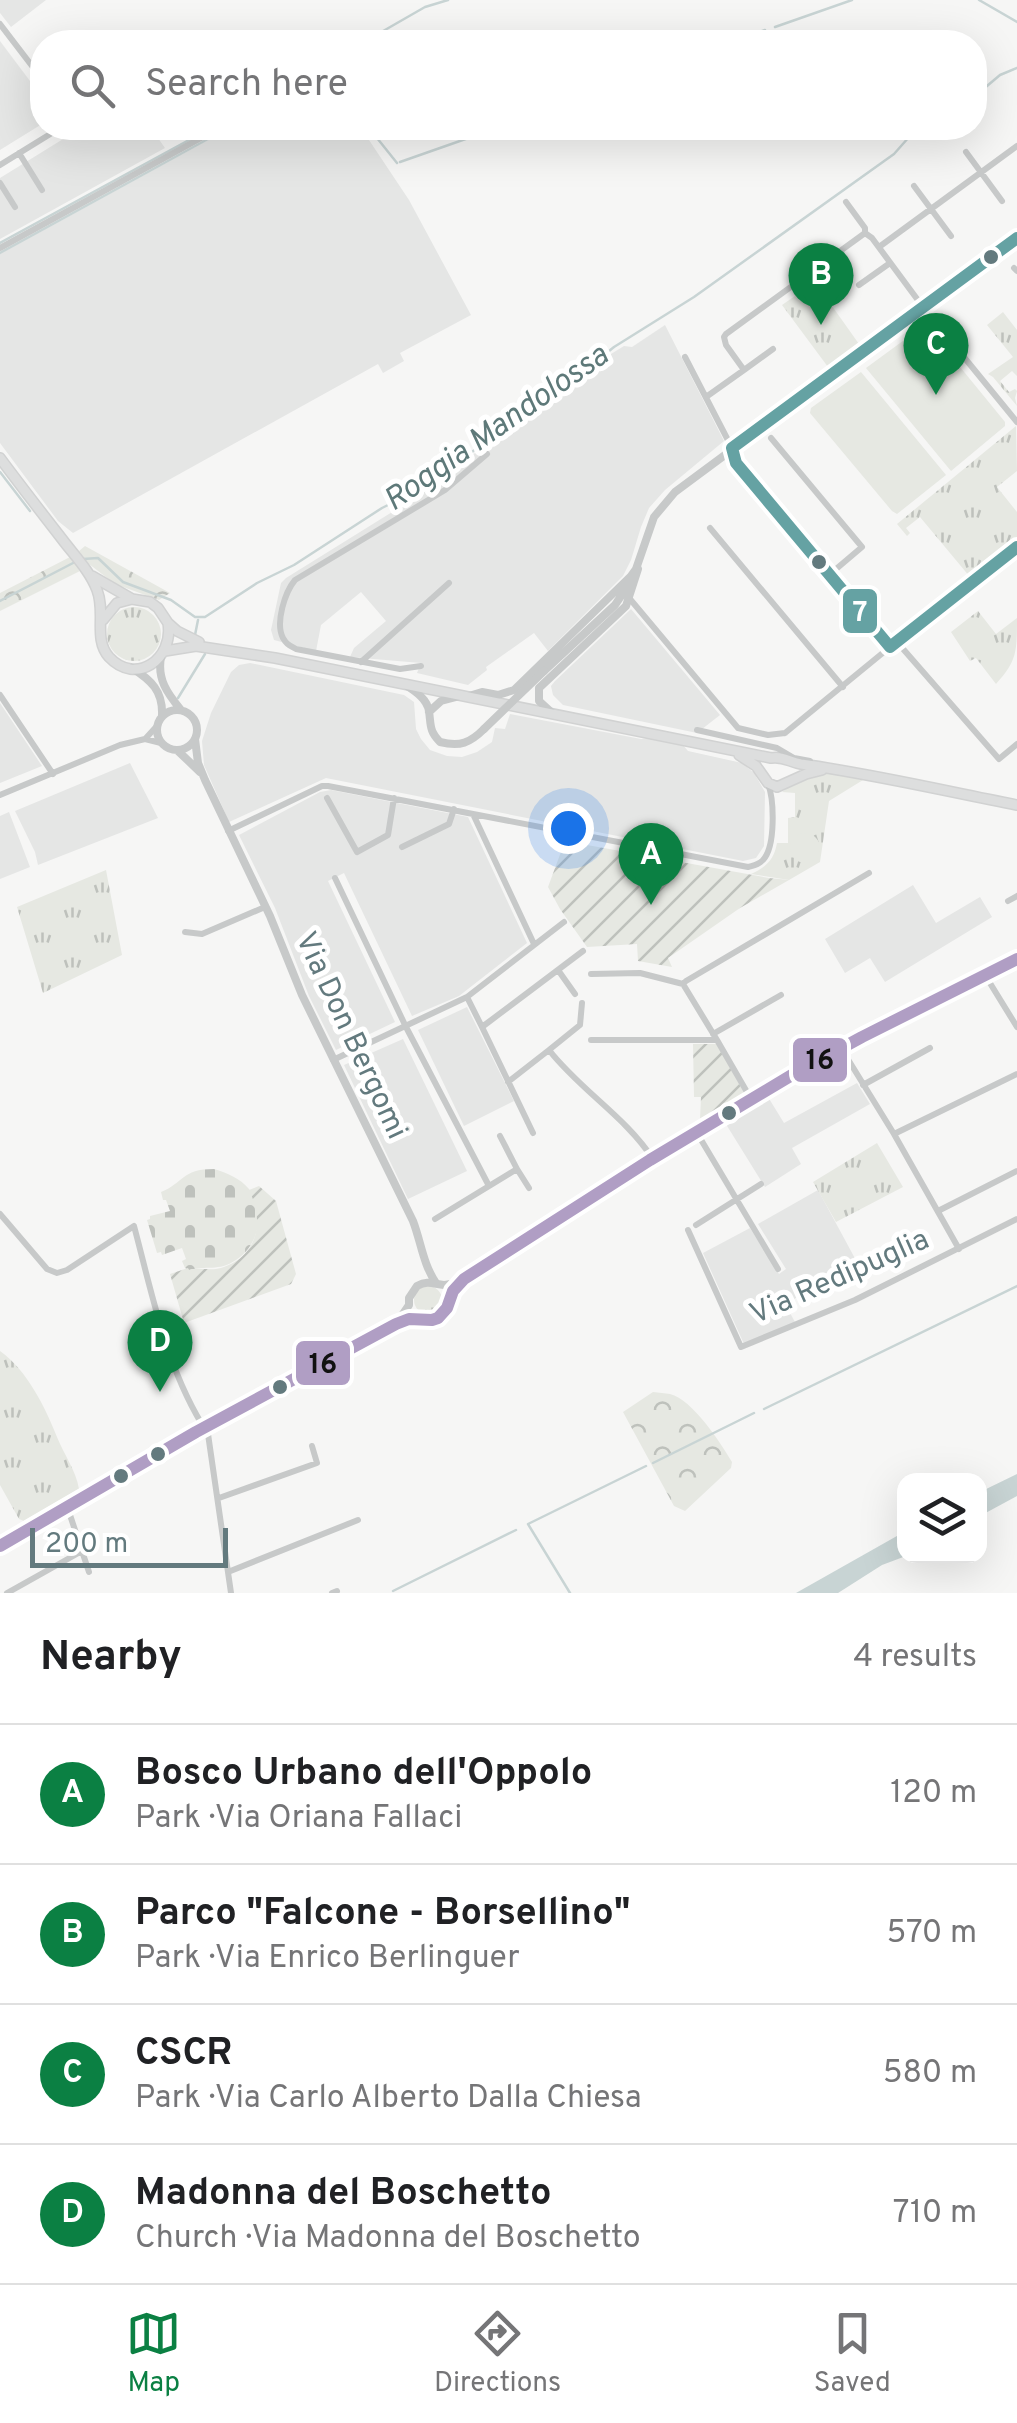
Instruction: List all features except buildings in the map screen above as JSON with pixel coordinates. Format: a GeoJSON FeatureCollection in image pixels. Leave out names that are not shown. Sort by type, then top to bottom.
{"type":"FeatureCollection","features":[{"type":"Feature","properties":{"kind":"main road"},"geometry":{"type":"LineString","coordinates":[[0,458],[87,571],[101,604],[100,636],[105,652],[117,664],[132,668],[151,665],[163,654],[185,646],[212,647],[1017,805]]}},
{"type":"Feature","properties":{"kind":"main road"},"geometry":{"type":"LineString","coordinates":[[87,571],[132,599],[150,602],[164,615],[170,638],[163,654]]}},
{"type":"Feature","properties":{"kind":"main road"},"geometry":{"type":"LineString","coordinates":[[102,620],[117,604],[132,599]]}},
{"type":"Feature","properties":{"kind":"main road"},"geometry":{"type":"LineString","coordinates":[[168,624],[212,647]]}},
{"type":"Feature","properties":{"kind":"main road"},"geometry":{"type":"LineString","coordinates":[[728,749],[748,760],[772,786],[837,770]]}},
{"type":"Feature","properties":{"kind":"main road"},"geometry":{"type":"LineString","coordinates":[[764,778],[763,768],[772,758]]}},
{"type":"Feature","properties":{"kind":"main road"},"geometry":{"type":"LineString","coordinates":[[789,782],[793,771],[790,762]]}},
{"type":"Feature","properties":{"kind":"street"},"geometry":{"type":"LineString","coordinates":[[0,24],[30,63]]}},
{"type":"Feature","properties":{"kind":"street"},"geometry":{"type":"LineString","coordinates":[[0,165],[40,140]]}},
{"type":"Feature","properties":{"kind":"street"},"geometry":{"type":"LineString","coordinates":[[0,248],[198,140]]}},
{"type":"Feature","properties":{"kind":"street"},"geometry":{"type":"LineString","coordinates":[[879,247],[1017,146]]}},
{"type":"Feature","properties":{"kind":"street"},"geometry":{"type":"LineString","coordinates":[[966,152],[1002,201]]}},
{"type":"Feature","properties":{"kind":"street"},"geometry":{"type":"LineString","coordinates":[[19,153],[42,190]]}},
{"type":"Feature","properties":{"kind":"street"},"geometry":{"type":"LineString","coordinates":[[0,183],[15,207]]}},
{"type":"Feature","properties":{"kind":"street"},"geometry":{"type":"LineString","coordinates":[[914,186],[951,236]]}},
{"type":"Feature","properties":{"kind":"street"},"geometry":{"type":"LineString","coordinates":[[846,202],[866,234],[1017,422]]}},
{"type":"Feature","properties":{"kind":"street"},"geometry":{"type":"LineString","coordinates":[[744,370],[726,345],[726,334],[866,234]]}},
{"type":"Feature","properties":{"kind":"street"},"geometry":{"type":"LineString","coordinates":[[400,669],[400,683],[424,699],[430,728],[440,742],[461,744],[473,740],[624,594],[654,517],[666,499],[1017,238]]}},
{"type":"Feature","properties":{"kind":"street"},"geometry":{"type":"LineString","coordinates":[[859,286],[890,263]]}},
{"type":"Feature","properties":{"kind":"street"},"geometry":{"type":"LineString","coordinates":[[706,398],[773,348]]}},
{"type":"Feature","properties":{"kind":"street"},"geometry":{"type":"LineString","coordinates":[[685,357],[736,463],[828,574],[999,759],[1017,744]]}},
{"type":"Feature","properties":{"kind":"street"},"geometry":{"type":"LineString","coordinates":[[770,438],[862,547],[828,574]]}},
{"type":"Feature","properties":{"kind":"street"},"geometry":{"type":"LineString","coordinates":[[420,666],[400,669],[288,645],[280,628],[287,590],[445,490],[487,454]]}},
{"type":"Feature","properties":{"kind":"street"},"geometry":{"type":"LineString","coordinates":[[710,528],[843,687]]}},
{"type":"Feature","properties":{"kind":"street"},"geometry":{"type":"LineString","coordinates":[[837,770],[794,758],[780,745],[783,735],[1017,547]]}},
{"type":"Feature","properties":{"kind":"street"},"geometry":{"type":"LineString","coordinates":[[551,712],[539,701],[539,688],[626,606],[624,594],[639,562]]}},
{"type":"Feature","properties":{"kind":"street"},"geometry":{"type":"LineString","coordinates":[[362,662],[449,583]]}},
{"type":"Feature","properties":{"kind":"street"},"geometry":{"type":"LineString","coordinates":[[429,712],[441,702],[482,692],[498,695],[514,690],[610,598],[624,594]]}},
{"type":"Feature","properties":{"kind":"street"},"geometry":{"type":"LineString","coordinates":[[624,594],[740,729],[768,736],[783,735]]}},
{"type":"Feature","properties":{"kind":"street"},"geometry":{"type":"LineString","coordinates":[[580,635],[610,598]]}},
{"type":"Feature","properties":{"kind":"street"},"geometry":{"type":"LineString","coordinates":[[145,739],[162,715],[181,710],[162,682],[159,668],[163,654]]}},
{"type":"Feature","properties":{"kind":"street"},"geometry":{"type":"LineString","coordinates":[[132,668],[157,689],[162,715]]}},
{"type":"Feature","properties":{"kind":"street"},"geometry":{"type":"LineString","coordinates":[[0,695],[53,774]]}},
{"type":"Feature","properties":{"kind":"street","name":"Via Don Bergomi"},"geometry":{"type":"LineString","coordinates":[[181,710],[194,720],[198,763],[205,780],[302,996],[413,1221],[424,1262],[438,1284]]}},
{"type":"Feature","properties":{"kind":"street"},"geometry":{"type":"LineString","coordinates":[[156,727],[161,743]]}},
{"type":"Feature","properties":{"kind":"street"},"geometry":{"type":"LineString","coordinates":[[697,730],[784,751]]}},
{"type":"Feature","properties":{"kind":"street"},"geometry":{"type":"LineString","coordinates":[[0,795],[120,745],[145,739],[161,743]]}},
{"type":"Feature","properties":{"kind":"street"},"geometry":{"type":"LineString","coordinates":[[177,750],[194,740]]}},
{"type":"Feature","properties":{"kind":"street","name":"Via Don Bergomi"},"geometry":{"type":"LineString","coordinates":[[161,743],[192,762],[205,780]]}},
{"type":"Feature","properties":{"kind":"street"},"geometry":{"type":"LineString","coordinates":[[228,831],[322,786],[335,786],[748,867],[764,858],[770,845],[772,803],[764,778]]}},
{"type":"Feature","properties":{"kind":"street"},"geometry":{"type":"LineString","coordinates":[[772,803],[789,782]]}},
{"type":"Feature","properties":{"kind":"street"},"geometry":{"type":"LineString","coordinates":[[327,798],[357,852],[388,835],[394,798]]}},
{"type":"Feature","properties":{"kind":"street"},"geometry":{"type":"LineString","coordinates":[[402,846],[449,824],[454,809]]}},
{"type":"Feature","properties":{"kind":"street"},"geometry":{"type":"LineString","coordinates":[[472,812],[534,944]]}},
{"type":"Feature","properties":{"kind":"street"},"geometry":{"type":"LineString","coordinates":[[591,974],[640,973],[684,984],[869,873]]}},
{"type":"Feature","properties":{"kind":"street"},"geometry":{"type":"LineString","coordinates":[[336,878],[406,1027],[489,1186]]}},
{"type":"Feature","properties":{"kind":"street"},"geometry":{"type":"LineString","coordinates":[[1008,901],[1017,896]]}},
{"type":"Feature","properties":{"kind":"street"},"geometry":{"type":"LineString","coordinates":[[185,932],[202,934],[265,907]]}},
{"type":"Feature","properties":{"kind":"street"},"geometry":{"type":"LineString","coordinates":[[333,1060],[467,997],[564,922]]}},
{"type":"Feature","properties":{"kind":"street"},"geometry":{"type":"LineString","coordinates":[[482,1027],[582,951]]}},
{"type":"Feature","properties":{"kind":"street"},"geometry":{"type":"LineString","coordinates":[[409,1305],[420,1318],[438,1318],[464,1280],[697,1132],[842,1048],[1017,959]]}},
{"type":"Feature","properties":{"kind":"street"},"geometry":{"type":"LineString","coordinates":[[558,970],[575,994]]}},
{"type":"Feature","properties":{"kind":"street"},"geometry":{"type":"LineString","coordinates":[[985,975],[1017,1027]]}},
{"type":"Feature","properties":{"kind":"street"},"geometry":{"type":"LineString","coordinates":[[684,984],[752,1099]]}},
{"type":"Feature","properties":{"kind":"street"},"geometry":{"type":"LineString","coordinates":[[591,1040],[715,1037],[781,995]]}},
{"type":"Feature","properties":{"kind":"street"},"geometry":{"type":"LineString","coordinates":[[467,997],[532,1133]]}},
{"type":"Feature","properties":{"kind":"street"},"geometry":{"type":"LineString","coordinates":[[508,1082],[580,1024],[582,1003]]}},
{"type":"Feature","properties":{"kind":"street"},"geometry":{"type":"LineString","coordinates":[[842,1048],[959,1248]]}},
{"type":"Feature","properties":{"kind":"street"},"geometry":{"type":"LineString","coordinates":[[863,1085],[930,1048]]}},
{"type":"Feature","properties":{"kind":"street"},"geometry":{"type":"LineString","coordinates":[[549,1050],[575,1080],[640,1140],[653,1160]]}},
{"type":"Feature","properties":{"kind":"street"},"geometry":{"type":"LineString","coordinates":[[894,1134],[1017,1074]]}},
{"type":"Feature","properties":{"kind":"street"},"geometry":{"type":"LineString","coordinates":[[697,1132],[778,1269]]}},
{"type":"Feature","properties":{"kind":"street"},"geometry":{"type":"LineString","coordinates":[[500,1136],[528,1188]]}},
{"type":"Feature","properties":{"kind":"street"},"geometry":{"type":"LineString","coordinates":[[436,1218],[516,1170]]}},
{"type":"Feature","properties":{"kind":"street"},"geometry":{"type":"LineString","coordinates":[[938,1211],[1017,1171]]}},
{"type":"Feature","properties":{"kind":"street"},"geometry":{"type":"LineString","coordinates":[[696,1225],[761,1184]]}},
{"type":"Feature","properties":{"kind":"street"},"geometry":{"type":"LineString","coordinates":[[0,1214],[47,1269],[57,1272],[67,1270],[134,1226],[180,1383],[208,1434],[231,1593]]}},
{"type":"Feature","properties":{"kind":"street","name":"Via Redipuglia"},"geometry":{"type":"LineString","coordinates":[[688,1230],[741,1347],[856,1300],[1017,1218]]}},
{"type":"Feature","properties":{"kind":"street"},"geometry":{"type":"LineString","coordinates":[[396,1324],[409,1305],[424,1262]]}},
{"type":"Feature","properties":{"kind":"street"},"geometry":{"type":"LineString","coordinates":[[416,1286],[464,1280]]}},
{"type":"Feature","properties":{"kind":"street"},"geometry":{"type":"LineString","coordinates":[[438,1284],[448,1302]]}},
{"type":"Feature","properties":{"kind":"street"},"geometry":{"type":"LineString","coordinates":[[0,1546],[204,1427],[396,1324],[420,1318]]}},
{"type":"Feature","properties":{"kind":"street"},"geometry":{"type":"LineString","coordinates":[[219,1498],[317,1463],[312,1446]]}},
{"type":"Feature","properties":{"kind":"street"},"geometry":{"type":"LineString","coordinates":[[67,1506],[90,1572]]}},
{"type":"Feature","properties":{"kind":"street"},"geometry":{"type":"LineString","coordinates":[[228,1572],[358,1520]]}},
{"type":"Feature","properties":{"kind":"street"},"geometry":{"type":"LineString","coordinates":[[7,1593],[82,1551]]}},
{"type":"Feature","properties":{"kind":"shaded area"},"geometry":{"type":"Polygon","coordinates":[[[0,0],[46,0],[11,27],[0,13],[0,0]]]}},
{"type":"Feature","properties":{"kind":"shaded area"},"geometry":{"type":"Polygon","coordinates":[[[0,41],[30,81],[30,131],[0,150],[0,41]]]}},
{"type":"Feature","properties":{"kind":"shaded area"},"geometry":{"type":"Polygon","coordinates":[[[62,140],[159,140],[165,148],[0,239],[0,178],[62,140]]]}},
{"type":"Feature","properties":{"kind":"shaded area"},"geometry":{"type":"Polygon","coordinates":[[[208,140],[369,140],[409,200],[471,315],[400,353],[404,361],[383,373],[378,364],[73,533],[58,521],[0,443],[0,254],[208,140]]]}},
{"type":"Feature","properties":{"kind":"shaded area"},"geometry":{"type":"Polygon","coordinates":[[[665,325],[724,441],[649,508],[623,576],[548,651],[534,633],[468,685],[417,673],[421,663],[350,657],[354,648],[386,621],[361,592],[321,625],[316,651],[274,640],[271,630],[281,583],[286,578],[442,481],[475,453],[509,435],[595,372],[611,354],[624,346],[632,347],[665,325]]]}},
{"type":"Feature","properties":{"kind":"shaded area"},"geometry":{"type":"Polygon","coordinates":[[[631,609],[720,715],[697,733],[563,705],[553,695],[551,686],[555,681],[631,609]]]}},
{"type":"Feature","properties":{"kind":"shaded area"},"geometry":{"type":"Polygon","coordinates":[[[250,663],[404,695],[414,702],[416,729],[421,739],[430,750],[447,756],[462,757],[492,742],[495,728],[505,729],[510,714],[683,745],[688,751],[742,763],[754,773],[765,792],[764,846],[756,858],[743,861],[326,778],[229,822],[204,765],[202,741],[231,672],[250,663]]]}},
{"type":"Feature","properties":{"kind":"shaded area"},"geometry":{"type":"Polygon","coordinates":[[[0,703],[42,766],[0,783],[0,703]]]}},
{"type":"Feature","properties":{"kind":"shaded area"},"geometry":{"type":"Polygon","coordinates":[[[130,763],[158,818],[38,865],[15,811],[130,763]]]}},
{"type":"Feature","properties":{"kind":"shaded area"},"geometry":{"type":"Polygon","coordinates":[[[331,790],[468,817],[527,943],[459,996],[412,1016],[344,873],[328,881],[395,1022],[336,1050],[239,835],[320,792],[331,790]]]}},
{"type":"Feature","properties":{"kind":"shaded area"},"geometry":{"type":"Polygon","coordinates":[[[9,812],[30,867],[0,879],[0,816],[9,812]]]}},
{"type":"Feature","properties":{"kind":"shaded area"},"geometry":{"type":"Polygon","coordinates":[[[913,885],[936,923],[980,897],[992,917],[885,982],[870,958],[845,973],[825,939],[913,885]]]}},
{"type":"Feature","properties":{"kind":"shaded area"},"geometry":{"type":"Polygon","coordinates":[[[467,1007],[514,1101],[464,1126],[418,1030],[467,1007]]]}},
{"type":"Feature","properties":{"kind":"shaded area"},"geometry":{"type":"Polygon","coordinates":[[[403,1039],[467,1171],[408,1199],[344,1065],[403,1039]]]}},
{"type":"Feature","properties":{"kind":"shaded area"},"geometry":{"type":"Polygon","coordinates":[[[857,1083],[870,1104],[792,1148],[801,1164],[765,1187],[724,1121],[768,1097],[784,1123],[857,1083]]]}},
{"type":"Feature","properties":{"kind":"shaded area"},"geometry":{"type":"Polygon","coordinates":[[[818,1190],[858,1264],[785,1304],[795,1322],[744,1344],[703,1253],[750,1228],[779,1274],[786,1269],[758,1224],[818,1190]]]}},
{"type":"Feature","properties":{"kind":"shaded area"},"geometry":{"type":"Polygon","coordinates":[[[1017,1474],[1017,1496],[987,1512],[987,1489],[1017,1474]]]}},
{"type":"Feature","properties":{"kind":"shaded area"},"geometry":{"type":"Polygon","coordinates":[[[897,1536],[897,1559],[838,1593],[796,1593],[897,1536]]]}},
{"type":"Feature","properties":{"kind":"green space"},"geometry":{"type":"Polygon","coordinates":[[[815,282],[859,344],[828,367],[782,305],[815,282]]]}},
{"type":"Feature","properties":{"kind":"green space"},"geometry":{"type":"Polygon","coordinates":[[[1003,312],[1017,330],[1017,376],[1012,371],[1000,381],[1009,392],[1017,391],[1017,406],[988,374],[1013,357],[987,325],[1003,312]]]}},
{"type":"Feature","properties":{"kind":"green space"},"geometry":{"type":"Polygon","coordinates":[[[922,327],[929,329],[1005,422],[951,471],[866,368],[922,327]]]}},
{"type":"Feature","properties":{"kind":"green space"},"geometry":{"type":"Polygon","coordinates":[[[861,372],[946,475],[897,514],[810,413],[811,408],[861,372]]]}},
{"type":"Feature","properties":{"kind":"green space"},"geometry":{"type":"Polygon","coordinates":[[[1016,426],[1017,471],[997,487],[1017,512],[1017,539],[970,577],[920,517],[906,528],[910,533],[907,536],[897,524],[1016,426]]]}},
{"type":"Feature","properties":{"kind":"green space"},"geometry":{"type":"Polygon","coordinates":[[[85,546],[170,593],[159,600],[115,584],[89,564],[79,551],[85,546]]]}},
{"type":"Feature","properties":{"kind":"green space"},"geometry":{"type":"Polygon","coordinates":[[[70,557],[80,571],[0,611],[0,593],[70,557]]]}},
{"type":"Feature","properties":{"kind":"green space"},"geometry":{"type":"Polygon","coordinates":[[[134,607],[153,615],[161,634],[153,653],[134,661],[115,653],[107,634],[115,615],[134,607]]]}},
{"type":"Feature","properties":{"kind":"green space"},"geometry":{"type":"Polygon","coordinates":[[[978,611],[996,634],[1017,618],[1014,655],[996,684],[976,658],[970,661],[951,632],[978,611]]]}},
{"type":"Feature","properties":{"kind":"green space"},"geometry":{"type":"Polygon","coordinates":[[[820,773],[863,780],[829,801],[820,862],[789,880],[751,874],[769,862],[777,843],[788,843],[788,818],[795,817],[795,793],[782,792],[797,781],[820,773]]]}},
{"type":"Feature","properties":{"kind":"green space"},"geometry":{"type":"Polygon","coordinates":[[[805,833],[815,838],[820,848],[815,858],[805,863],[795,858],[790,848],[795,838],[805,833]]]}},
{"type":"Feature","properties":{"kind":"green space"},"geometry":{"type":"Polygon","coordinates":[[[565,841],[789,880],[740,908],[668,958],[672,967],[638,961],[637,944],[587,947],[548,887],[565,841]]]}},
{"type":"Feature","properties":{"kind":"green space"},"geometry":{"type":"Polygon","coordinates":[[[106,870],[122,955],[43,993],[17,907],[106,870]]]}},
{"type":"Feature","properties":{"kind":"green space"},"geometry":{"type":"Polygon","coordinates":[[[693,1044],[717,1044],[747,1098],[706,1123],[700,1119],[701,1097],[694,1097],[693,1044]]]}},
{"type":"Feature","properties":{"kind":"green space"},"geometry":{"type":"Polygon","coordinates":[[[877,1143],[903,1187],[836,1222],[813,1182],[877,1143]]]}},
{"type":"Feature","properties":{"kind":"green space"},"geometry":{"type":"Polygon","coordinates":[[[214,1169],[233,1176],[249,1189],[257,1208],[258,1228],[250,1246],[236,1260],[224,1266],[189,1270],[182,1261],[186,1259],[182,1248],[157,1253],[147,1220],[170,1211],[161,1192],[189,1174],[214,1169]]]}},
{"type":"Feature","properties":{"kind":"green space"},"geometry":{"type":"Polygon","coordinates":[[[259,1186],[276,1201],[296,1274],[291,1284],[184,1323],[170,1274],[188,1268],[221,1268],[243,1256],[257,1225],[249,1190],[259,1186]]]}},
{"type":"Feature","properties":{"kind":"green space"},"geometry":{"type":"Polygon","coordinates":[[[428,1286],[438,1290],[442,1300],[438,1310],[428,1314],[418,1310],[414,1300],[418,1290],[428,1286]]]}},
{"type":"Feature","properties":{"kind":"green space"},"geometry":{"type":"Polygon","coordinates":[[[0,1351],[19,1368],[34,1390],[79,1489],[24,1521],[19,1519],[0,1485],[0,1351]]]}},
{"type":"Feature","properties":{"kind":"green space"},"geometry":{"type":"Polygon","coordinates":[[[653,1392],[670,1394],[688,1404],[732,1462],[731,1468],[685,1511],[674,1506],[623,1412],[653,1392]]]}},
{"type":"Feature","properties":{"kind":"waterway"},"geometry":{"type":"LineString","coordinates":[[385,30],[425,7],[448,0]]}},
{"type":"Feature","properties":{"kind":"waterway"},"geometry":{"type":"LineString","coordinates":[[775,27],[852,0]]}},
{"type":"Feature","properties":{"kind":"waterway"},"geometry":{"type":"LineString","coordinates":[[979,0],[1017,22]]}},
{"type":"Feature","properties":{"kind":"waterway","name":"Roggia Mandolossa"},"geometry":{"type":"LineString","coordinates":[[987,86],[1017,68]]}},
{"type":"Feature","properties":{"kind":"waterway"},"geometry":{"type":"LineString","coordinates":[[0,243],[189,140]]}},
{"type":"Feature","properties":{"kind":"waterway"},"geometry":{"type":"LineString","coordinates":[[0,253],[206,140]]}},
{"type":"Feature","properties":{"kind":"waterway"},"geometry":{"type":"LineString","coordinates":[[379,140],[397,163]]}},
{"type":"Feature","properties":{"kind":"waterway"},"geometry":{"type":"LineString","coordinates":[[400,162],[463,140]]}},
{"type":"Feature","properties":{"kind":"waterway","name":"Roggia Mandolossa"},"geometry":{"type":"LineString","coordinates":[[83,559],[98,558],[123,582],[171,600],[195,617],[205,617],[451,469],[530,405],[694,297],[894,154],[906,140]]}},
{"type":"Feature","properties":{"kind":"waterway"},"geometry":{"type":"LineString","coordinates":[[0,472],[30,511]]}},
{"type":"Feature","properties":{"kind":"waterway","name":"Roggia Mandolossa"},"geometry":{"type":"LineString","coordinates":[[0,601],[75,562]]}},
{"type":"Feature","properties":{"kind":"waterway"},"geometry":{"type":"LineString","coordinates":[[195,635],[198,620]]}},
{"type":"Feature","properties":{"kind":"waterway"},"geometry":{"type":"LineString","coordinates":[[178,698],[205,654]]}},
{"type":"Feature","properties":{"kind":"waterway"},"geometry":{"type":"LineString","coordinates":[[764,1409],[1017,1286]]}},
{"type":"Feature","properties":{"kind":"waterway"},"geometry":{"type":"LineString","coordinates":[[653,1463],[754,1413]]}},
{"type":"Feature","properties":{"kind":"waterway"},"geometry":{"type":"LineString","coordinates":[[570,1593],[528,1524],[646,1466]]}},
{"type":"Feature","properties":{"kind":"waterway"},"geometry":{"type":"LineString","coordinates":[[393,1591],[516,1530]]}},
{"type":"Feature","properties":{"kind":"transit line","name":"7"},"geometry":{"type":"LineString","coordinates":[[732,448],[1017,238]]}},
{"type":"Feature","properties":{"kind":"transit line","name":"7"},"geometry":{"type":"LineString","coordinates":[[732,448],[736,463],[890,647],[1017,547]]}},
{"type":"Feature","properties":{"kind":"transit line","name":"16"},"geometry":{"type":"LineString","coordinates":[[0,1546],[196,1432],[396,1324],[409,1319],[438,1318],[464,1279],[650,1160],[792,1075],[1017,959]]}},
{"type":"Feature","properties":{"kind":"place","name":"Parco \"Falcone - Borsellino\""},"geometry":{"type":"Point","coordinates":[821,325]}},
{"type":"Feature","properties":{"kind":"place","name":"CSCR"},"geometry":{"type":"Point","coordinates":[936,395]}},
{"type":"Feature","properties":{"kind":"place","name":"Bosco Urbano dell'Oppolo"},"geometry":{"type":"Point","coordinates":[651,905]}},
{"type":"Feature","properties":{"kind":"place","name":"Madonna del Boschetto"},"geometry":{"type":"Point","coordinates":[160,1392]}}]}
